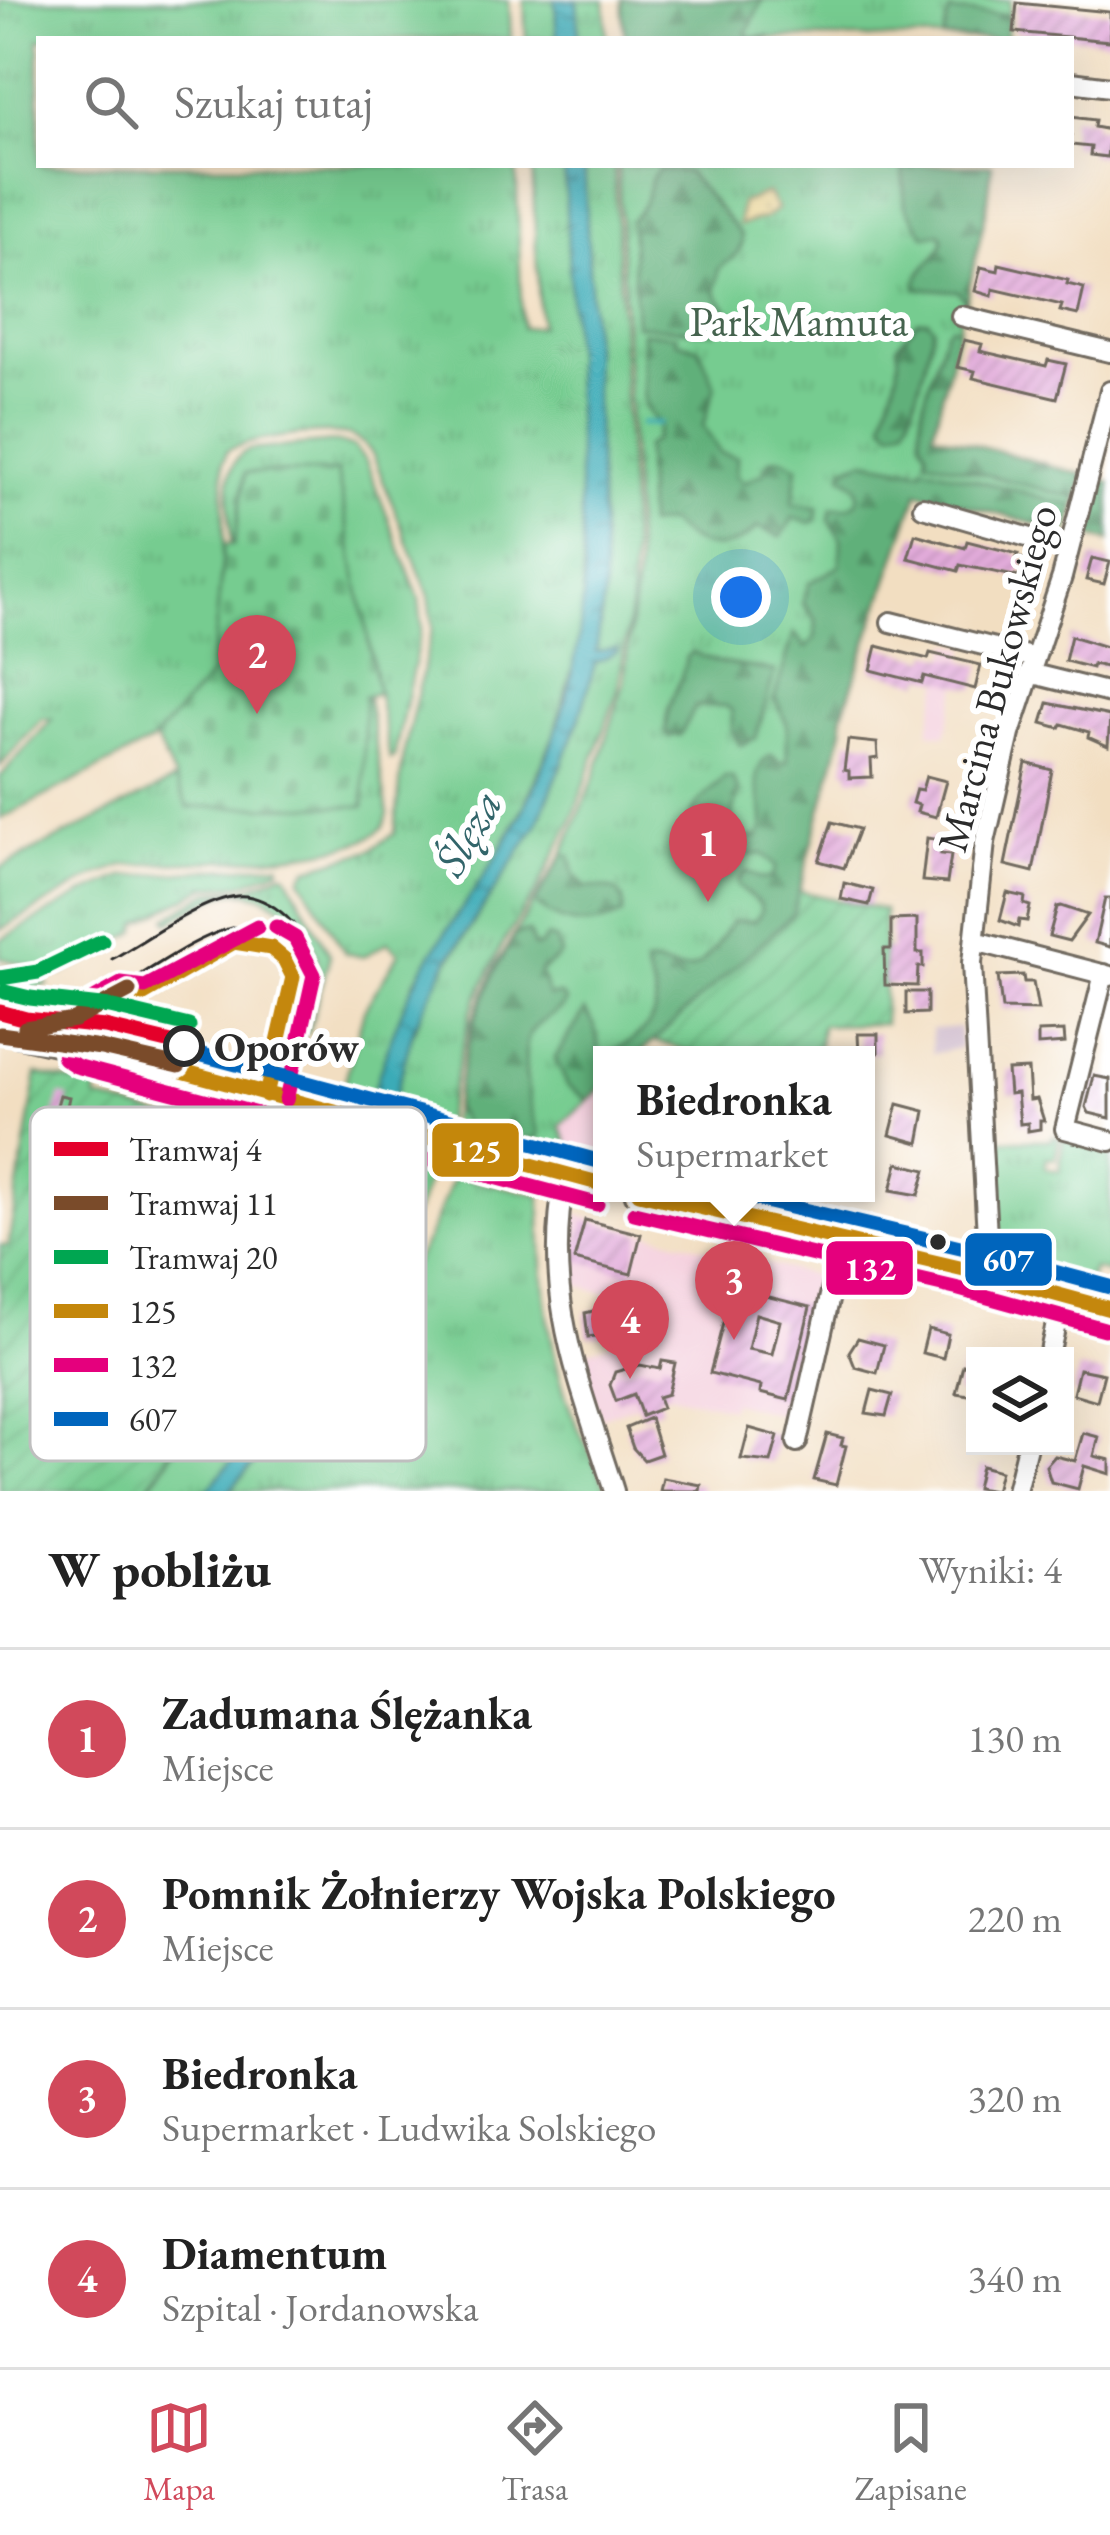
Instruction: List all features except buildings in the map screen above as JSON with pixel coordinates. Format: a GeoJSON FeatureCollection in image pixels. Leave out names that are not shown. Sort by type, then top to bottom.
{"type":"FeatureCollection","features":[{"type":"Feature","properties":{"kind":"main road"},"geometry":{"type":"LineString","coordinates":[[0,1028],[145,1061],[308,1107]]}},
{"type":"Feature","properties":{"kind":"main road"},"geometry":{"type":"LineString","coordinates":[[426,1138],[593,1182]]}},
{"type":"Feature","properties":{"kind":"main road"},"geometry":{"type":"LineString","coordinates":[[677,1202],[1110,1309]]}},
{"type":"Feature","properties":{"kind":"street"},"geometry":{"type":"LineString","coordinates":[[1074,82],[1110,87]]}},
{"type":"Feature","properties":{"kind":"street"},"geometry":{"type":"LineString","coordinates":[[961,316],[1110,352]]}},
{"type":"Feature","properties":{"kind":"street","name":"Marcina Bukowskiego"},"geometry":{"type":"LineString","coordinates":[[981,1274],[987,1236],[974,1029],[975,940],[985,842],[1110,391]]}},
{"type":"Feature","properties":{"kind":"street"},"geometry":{"type":"LineString","coordinates":[[923,507],[1070,548]]}},
{"type":"Feature","properties":{"kind":"street"},"geometry":{"type":"LineString","coordinates":[[891,622],[1110,693]]}},
{"type":"Feature","properties":{"kind":"street"},"geometry":{"type":"LineString","coordinates":[[975,940],[1107,975],[1065,1129],[1110,1141]]}},
{"type":"Feature","properties":{"kind":"street"},"geometry":{"type":"LineString","coordinates":[[565,1175],[556,1253],[563,1318],[578,1387],[614,1491]]}},
{"type":"Feature","properties":{"kind":"street"},"geometry":{"type":"LineString","coordinates":[[797,1442],[838,1265]]}},
{"type":"Feature","properties":{"kind":"street"},"geometry":{"type":"LineString","coordinates":[[1051,1347],[1062,1296]]}},
{"type":"Feature","properties":{"kind":"street"},"geometry":{"type":"LineString","coordinates":[[1016,1491],[1025,1455]]}},
{"type":"Feature","properties":{"kind":"shaded area"},"geometry":{"type":"Polygon","coordinates":[[[950,643],[967,648],[946,735],[928,732],[950,643]]]}},
{"type":"Feature","properties":{"kind":"shaded area"},"geometry":{"type":"Polygon","coordinates":[[[960,1027],[960,1048],[932,1054],[931,1029],[960,1027]]]}},
{"type":"Feature","properties":{"kind":"shaded area"},"geometry":{"type":"Polygon","coordinates":[[[593,1096],[593,1153],[569,1146],[560,1126],[593,1096]]]}},
{"type":"Feature","properties":{"kind":"shaded area"},"geometry":{"type":"Polygon","coordinates":[[[570,1213],[830,1280],[795,1418],[732,1402],[730,1408],[668,1394],[600,1418],[580,1354],[620,1340],[632,1301],[570,1283],[570,1213]]]}},
{"type":"Feature","properties":{"kind":"green space"},"geometry":{"type":"Polygon","coordinates":[[[0,0],[509,0],[511,36],[36,36],[36,168],[516,168],[522,328],[540,326],[532,168],[564,168],[583,537],[583,607],[577,651],[553,737],[524,806],[414,982],[371,1107],[353,1105],[341,1096],[364,1010],[399,953],[388,942],[363,957],[345,953],[301,878],[308,868],[371,850],[395,833],[403,756],[433,626],[429,596],[373,455],[361,441],[341,434],[308,434],[251,442],[227,451],[223,463],[224,545],[211,676],[155,740],[0,819],[0,777],[52,719],[42,719],[0,766],[0,0]]]}},
{"type":"Feature","properties":{"kind":"green space"},"geometry":{"type":"Polygon","coordinates":[[[524,0],[555,0],[557,36],[526,36],[524,0]]]}},
{"type":"Feature","properties":{"kind":"green space"},"geometry":{"type":"Polygon","coordinates":[[[577,0],[605,0],[607,36],[579,36],[577,0]]]}},
{"type":"Feature","properties":{"kind":"green space"},"geometry":{"type":"Polygon","coordinates":[[[622,0],[762,0],[749,36],[625,36],[622,0]]]}},
{"type":"Feature","properties":{"kind":"green space"},"geometry":{"type":"Polygon","coordinates":[[[762,0],[1011,0],[1006,36],[749,36],[762,0]]]}},
{"type":"Feature","properties":{"kind":"green space"},"geometry":{"type":"Polygon","coordinates":[[[949,12],[1009,15],[1006,36],[944,36],[949,12]]]}},
{"type":"Feature","properties":{"kind":"green space"},"geometry":{"type":"Polygon","coordinates":[[[584,168],[614,168],[632,550],[631,604],[618,690],[571,823],[536,892],[501,946],[471,1012],[443,1127],[426,1123],[426,1107],[391,1107],[405,1053],[431,989],[537,825],[577,727],[595,663],[617,649],[596,653],[604,596],[584,168]]]}},
{"type":"Feature","properties":{"kind":"green space","name":"Park Mamuta"},"geometry":{"type":"Polygon","coordinates":[[[618,168],[992,168],[987,207],[933,433],[1084,475],[1068,533],[918,492],[842,716],[843,729],[793,914],[648,1046],[593,1046],[593,1096],[560,1126],[568,1154],[528,1138],[525,1145],[449,1129],[472,1022],[497,963],[563,854],[596,773],[624,682],[637,571],[618,168]]]}},
{"type":"Feature","properties":{"kind":"green space"},"geometry":{"type":"Polygon","coordinates":[[[902,168],[992,168],[966,301],[958,291],[917,288],[920,273],[943,238],[940,233],[925,236],[905,206],[902,168]]]}},
{"type":"Feature","properties":{"kind":"green space"},"geometry":{"type":"Polygon","coordinates":[[[659,169],[687,172],[741,235],[739,251],[719,268],[715,292],[729,311],[715,332],[636,325],[631,220],[659,169]]]}},
{"type":"Feature","properties":{"kind":"green space"},"geometry":{"type":"Polygon","coordinates":[[[928,320],[933,327],[915,401],[906,425],[892,431],[884,422],[897,375],[897,346],[917,321],[928,320]]]}},
{"type":"Feature","properties":{"kind":"green space"},"geometry":{"type":"Polygon","coordinates":[[[951,326],[959,327],[933,433],[1084,475],[1078,499],[926,459],[923,408],[951,326]]]}},
{"type":"Feature","properties":{"kind":"green space"},"geometry":{"type":"Polygon","coordinates":[[[642,332],[677,335],[676,341],[699,348],[715,386],[703,426],[720,453],[737,457],[736,476],[744,482],[763,473],[771,459],[782,458],[798,466],[793,504],[818,507],[817,520],[793,518],[781,537],[758,527],[724,547],[701,544],[668,522],[647,525],[645,447],[656,439],[659,425],[644,406],[642,332]]]}},
{"type":"Feature","properties":{"kind":"green space"},"geometry":{"type":"Polygon","coordinates":[[[334,442],[353,446],[366,461],[419,598],[422,626],[394,758],[390,759],[337,472],[231,543],[229,478],[239,457],[248,450],[334,442]]]}},
{"type":"Feature","properties":{"kind":"green space"},"geometry":{"type":"Polygon","coordinates":[[[864,460],[922,470],[924,466],[1076,506],[1068,533],[918,492],[842,716],[843,729],[793,914],[648,1046],[622,1046],[649,1024],[656,1005],[645,965],[694,968],[733,921],[755,921],[761,912],[760,904],[738,886],[738,880],[746,871],[761,879],[771,878],[776,867],[763,854],[747,855],[739,847],[745,838],[758,837],[763,826],[757,784],[761,764],[771,755],[787,762],[787,724],[774,699],[794,633],[806,648],[815,638],[816,620],[803,604],[809,583],[840,566],[841,539],[829,519],[832,508],[857,502],[858,493],[842,476],[845,467],[864,460]]]}},
{"type":"Feature","properties":{"kind":"green space"},"geometry":{"type":"Polygon","coordinates":[[[337,472],[378,693],[364,697],[364,806],[188,807],[155,738],[211,675],[224,545],[234,545],[245,473],[337,472]]]}},
{"type":"Feature","properties":{"kind":"green space"},"geometry":{"type":"Polygon","coordinates":[[[1098,479],[1110,482],[1110,541],[1083,535],[1098,479]]]}},
{"type":"Feature","properties":{"kind":"green space"},"geometry":{"type":"Polygon","coordinates":[[[692,652],[721,663],[775,671],[756,738],[740,745],[732,731],[732,711],[726,706],[696,706],[680,735],[667,736],[670,705],[686,657],[692,652]]]}},
{"type":"Feature","properties":{"kind":"green space"},"geometry":{"type":"Polygon","coordinates":[[[367,695],[388,814],[380,830],[361,841],[298,854],[124,866],[95,876],[0,930],[0,868],[175,780],[188,807],[367,695]]]}},
{"type":"Feature","properties":{"kind":"green space"},"geometry":{"type":"Polygon","coordinates":[[[724,777],[732,777],[739,791],[723,851],[707,857],[693,841],[691,815],[724,777]]]}},
{"type":"Feature","properties":{"kind":"green space"},"geometry":{"type":"Polygon","coordinates":[[[563,854],[570,856],[574,874],[585,887],[608,888],[619,894],[622,915],[598,923],[576,923],[554,917],[535,903],[563,854]]]}},
{"type":"Feature","properties":{"kind":"green space"},"geometry":{"type":"Polygon","coordinates":[[[279,864],[280,869],[242,884],[206,887],[139,923],[136,932],[61,974],[0,958],[0,940],[123,877],[279,864]]]}},
{"type":"Feature","properties":{"kind":"green space"},"geometry":{"type":"Polygon","coordinates":[[[283,873],[330,955],[308,1034],[303,1035],[299,1054],[290,1059],[283,1055],[306,1026],[318,986],[318,961],[299,923],[264,897],[238,892],[211,899],[169,922],[167,918],[209,892],[246,889],[283,873]]]}},
{"type":"Feature","properties":{"kind":"green space"},"geometry":{"type":"Polygon","coordinates":[[[799,891],[884,910],[884,1024],[821,1025],[819,1046],[672,1046],[654,1041],[793,914],[799,891]]]}},
{"type":"Feature","properties":{"kind":"green space"},"geometry":{"type":"Polygon","coordinates":[[[529,932],[534,947],[547,937],[556,940],[561,955],[540,972],[548,996],[561,995],[566,1001],[535,1027],[527,1042],[527,1083],[540,1134],[534,1140],[527,1138],[525,1145],[469,1133],[454,1107],[484,996],[516,934],[529,932]]]}},
{"type":"Feature","properties":{"kind":"green space"},"geometry":{"type":"Polygon","coordinates":[[[0,966],[41,977],[48,985],[0,993],[0,966]]]}},
{"type":"Feature","properties":{"kind":"green space"},"geometry":{"type":"Polygon","coordinates":[[[585,1011],[594,1024],[599,1046],[593,1046],[593,1096],[588,1100],[567,1085],[555,1058],[585,1011]]]}},
{"type":"Feature","properties":{"kind":"green space"},"geometry":{"type":"Polygon","coordinates":[[[37,1074],[97,1087],[96,1098],[128,1107],[31,1107],[37,1074]]]}},
{"type":"Feature","properties":{"kind":"green space"},"geometry":{"type":"Polygon","coordinates":[[[30,1116],[30,1461],[165,1461],[145,1491],[0,1491],[0,1245],[8,1246],[30,1116]]]}},
{"type":"Feature","properties":{"kind":"green space"},"geometry":{"type":"Polygon","coordinates":[[[1059,1138],[1055,1159],[1047,1157],[1045,1168],[1060,1171],[1063,1139],[1110,1151],[1110,1273],[1093,1269],[1088,1286],[1007,1263],[996,1230],[990,1140],[1052,1140],[1059,1138]]]}},
{"type":"Feature","properties":{"kind":"green space"},"geometry":{"type":"Polygon","coordinates":[[[426,1152],[438,1155],[426,1186],[426,1152]]]}},
{"type":"Feature","properties":{"kind":"green space"},"geometry":{"type":"Polygon","coordinates":[[[454,1176],[541,1195],[543,1271],[553,1347],[570,1409],[607,1491],[230,1491],[256,1461],[426,1461],[426,1242],[454,1176]]]}},
{"type":"Feature","properties":{"kind":"green space"},"geometry":{"type":"Polygon","coordinates":[[[232,1461],[207,1491],[145,1491],[165,1464],[232,1461]]]}},
{"type":"Feature","properties":{"kind":"sand"},"geometry":{"type":"Polygon","coordinates":[[[767,193],[777,209],[765,218],[739,225],[741,203],[767,193]]]}},
{"type":"Feature","properties":{"kind":"water"},"geometry":{"type":"Polygon","coordinates":[[[555,0],[577,0],[579,36],[557,36],[555,0]]]}},
{"type":"Feature","properties":{"kind":"water"},"geometry":{"type":"Polygon","coordinates":[[[564,168],[584,168],[604,596],[596,652],[617,648],[617,652],[595,663],[577,726],[537,825],[448,960],[414,1027],[392,1107],[369,1107],[413,987],[517,822],[547,755],[577,649],[584,577],[564,168]]]}},
{"type":"Feature","properties":{"kind":"water"},"geometry":{"type":"Polygon","coordinates":[[[232,1461],[255,1461],[229,1491],[206,1491],[232,1461]]]}},
{"type":"Feature","properties":{"kind":"waterway"},"geometry":{"type":"LineString","coordinates":[[641,424],[660,423]]}},
{"type":"Feature","properties":{"kind":"tram line"},"geometry":{"type":"LineString","coordinates":[[112,959],[190,913],[237,896],[263,901],[297,928],[311,952],[314,979],[308,1010],[294,1037],[271,1056],[248,1061],[184,1046]]}},
{"type":"Feature","properties":{"kind":"tram line"},"geometry":{"type":"LineString","coordinates":[[125,984],[188,946],[234,927],[277,930],[297,943]]}},
{"type":"Feature","properties":{"kind":"tram line","name":"20"},"geometry":{"type":"LineString","coordinates":[[0,978],[38,972],[102,941]]}},
{"type":"Feature","properties":{"kind":"tram line","name":"11"},"geometry":{"type":"LineString","coordinates":[[25,1028],[74,1020],[129,991]]}},
{"type":"Feature","properties":{"kind":"tram line","name":"20"},"geometry":{"type":"LineString","coordinates":[[5,992],[110,1007],[189,1026]]}},
{"type":"Feature","properties":{"kind":"tram line","name":"4"},"geometry":{"type":"LineString","coordinates":[[0,1012],[105,1027],[184,1046]]}},
{"type":"Feature","properties":{"kind":"tram line","name":"11"},"geometry":{"type":"LineString","coordinates":[[0,1034],[101,1048],[179,1066]]}},
{"type":"Feature","properties":{"kind":"transit line","name":"132"},"geometry":{"type":"LineString","coordinates":[[231,1107],[76,1066],[64,1058],[61,1040],[78,1008],[121,984],[145,987],[257,927]]}},
{"type":"Feature","properties":{"kind":"transit line","name":"132"},"geometry":{"type":"LineString","coordinates":[[276,927],[295,938],[314,975],[286,1100]]}},
{"type":"Feature","properties":{"kind":"transit line","name":"125"},"geometry":{"type":"LineString","coordinates":[[81,1046],[90,1025],[234,942],[271,948],[284,959],[293,977],[266,1095]]}},
{"type":"Feature","properties":{"kind":"transit line","name":"607"},"geometry":{"type":"LineString","coordinates":[[5,1008],[397,1107]]}},
{"type":"Feature","properties":{"kind":"transit line","name":"125"},"geometry":{"type":"LineString","coordinates":[[0,1028],[316,1107]]}},
{"type":"Feature","properties":{"kind":"transit line","name":"607"},"geometry":{"type":"LineString","coordinates":[[426,1115],[593,1160]]}},
{"type":"Feature","properties":{"kind":"transit line","name":"125"},"geometry":{"type":"LineString","coordinates":[[426,1137],[593,1182]]}},
{"type":"Feature","properties":{"kind":"transit line","name":"132"},"geometry":{"type":"LineString","coordinates":[[426,1159],[597,1204]]}},
{"type":"Feature","properties":{"kind":"transit line","name":"125"},"geometry":{"type":"LineString","coordinates":[[677,1202],[964,1269],[1110,1309]]}},
{"type":"Feature","properties":{"kind":"transit line","name":"607"},"geometry":{"type":"LineString","coordinates":[[769,1202],[1110,1287]]}},
{"type":"Feature","properties":{"kind":"transit line","name":"132"},"geometry":{"type":"LineString","coordinates":[[634,1213],[959,1289],[1104,1329]]}},
{"type":"Feature","properties":{"kind":"place","name":"Pomnik Żołnierzy Wojska Polskiego"},"geometry":{"type":"Point","coordinates":[257,714]}},
{"type":"Feature","properties":{"kind":"place","name":"Zadumana Ślężanka"},"geometry":{"type":"Point","coordinates":[708,902]}},
{"type":"Feature","properties":{"kind":"place","name":"Oporów"},"geometry":{"type":"Point","coordinates":[184,1046]}},
{"type":"Feature","properties":{"kind":"place","name":"Biedronka"},"geometry":{"type":"Point","coordinates":[734,1340]}},
{"type":"Feature","properties":{"kind":"place","name":"Diamentum"},"geometry":{"type":"Point","coordinates":[630,1379]}},
{"type":"Feature","properties":{"kind":"water label","name":"Ślęza"},"geometry":{"type":"Point","coordinates":[467,832]}}]}
